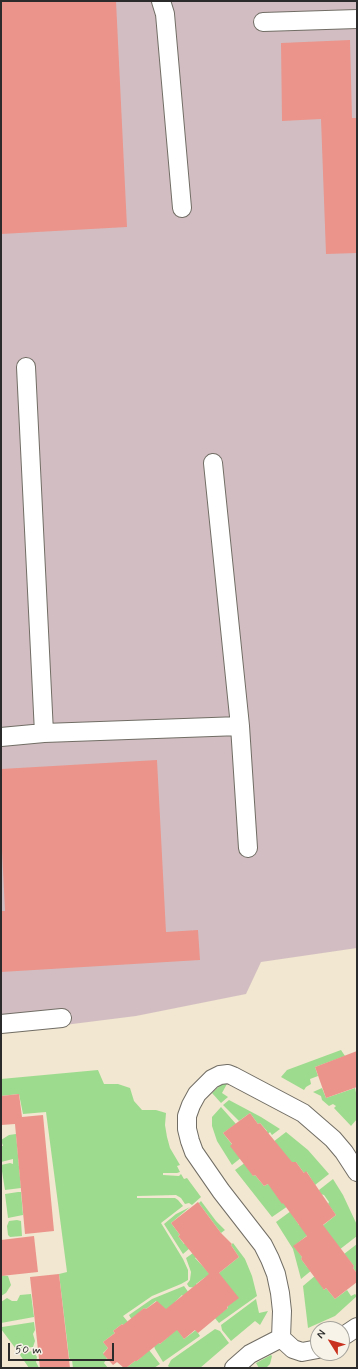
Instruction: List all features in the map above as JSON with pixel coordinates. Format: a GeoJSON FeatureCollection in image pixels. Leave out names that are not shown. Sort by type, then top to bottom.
{"type":"FeatureCollection","features":[{"type":"Feature","properties":{"kind":"street"},"geometry":{"type":"LineString","coordinates":[[161,1],[165,14],[182,208]]}},
{"type":"Feature","properties":{"kind":"street"},"geometry":{"type":"LineString","coordinates":[[263,22],[357,19]]}},
{"type":"Feature","properties":{"kind":"street"},"geometry":{"type":"LineString","coordinates":[[26,367],[44,733]]}},
{"type":"Feature","properties":{"kind":"street"},"geometry":{"type":"LineString","coordinates":[[213,463],[240,726],[248,848]]}},
{"type":"Feature","properties":{"kind":"street"},"geometry":{"type":"LineString","coordinates":[[1,737],[44,733],[240,726]]}},
{"type":"Feature","properties":{"kind":"street"},"geometry":{"type":"LineString","coordinates":[[1,1024],[62,1018]]}},
{"type":"Feature","properties":{"kind":"street"},"geometry":{"type":"LineString","coordinates":[[310,1350],[302,1352],[293,1349],[282,1338],[282,1311],[276,1274],[263,1245],[221,1191],[194,1152],[187,1129],[187,1116],[191,1105],[197,1094],[212,1079],[220,1075],[228,1074],[233,1076],[303,1113],[333,1139],[344,1152],[357,1172]]}},
{"type":"Feature","properties":{"kind":"street"},"geometry":{"type":"LineString","coordinates":[[234,1368],[250,1354],[282,1338]]}},
{"type":"Feature","properties":{"kind":"shaded area"},"geometry":{"type":"Polygon","coordinates":[[[1,1],[357,1],[357,948],[261,962],[246,994],[136,1016],[1,1033],[1,1]]]}},
{"type":"Feature","properties":{"kind":"green space"},"geometry":{"type":"Polygon","coordinates":[[[341,1050],[345,1056],[315,1067],[318,1076],[310,1079],[311,1084],[304,1090],[281,1077],[287,1070],[341,1050]]]}},
{"type":"Feature","properties":{"kind":"green space"},"geometry":{"type":"Polygon","coordinates":[[[98,1070],[104,1084],[118,1084],[130,1088],[134,1101],[142,1110],[156,1110],[166,1113],[165,1125],[167,1137],[170,1148],[180,1165],[177,1166],[180,1172],[163,1173],[163,1175],[179,1176],[181,1174],[184,1179],[187,1178],[201,1197],[192,1205],[189,1203],[185,1204],[181,1198],[176,1195],[137,1196],[137,1198],[175,1198],[183,1206],[161,1223],[183,1259],[188,1270],[188,1280],[152,1296],[123,1316],[128,1322],[124,1326],[122,1324],[113,1331],[115,1333],[103,1342],[108,1348],[103,1353],[107,1358],[104,1363],[108,1368],[73,1368],[72,1360],[70,1360],[69,1357],[59,1274],[67,1272],[46,1112],[23,1114],[19,1094],[1,1096],[1,1079],[98,1070]]]}},
{"type":"Feature","properties":{"kind":"green space"},"geometry":{"type":"Polygon","coordinates":[[[225,1081],[228,1082],[222,1093],[228,1097],[221,1103],[212,1093],[225,1081]]]}},
{"type":"Feature","properties":{"kind":"green space"},"geometry":{"type":"Polygon","coordinates":[[[322,1088],[326,1098],[355,1088],[357,1097],[357,1119],[351,1126],[334,1108],[336,1106],[333,1104],[329,1106],[322,1100],[321,1096],[313,1092],[322,1088]]]}},
{"type":"Feature","properties":{"kind":"green space"},"geometry":{"type":"Polygon","coordinates":[[[229,1100],[280,1129],[272,1135],[270,1132],[267,1135],[267,1131],[260,1123],[258,1124],[250,1113],[239,1121],[223,1105],[229,1100]]]}},
{"type":"Feature","properties":{"kind":"green space"},"geometry":{"type":"Polygon","coordinates":[[[221,1107],[236,1124],[223,1133],[242,1157],[232,1165],[217,1141],[212,1126],[212,1117],[221,1107]]]}},
{"type":"Feature","properties":{"kind":"green space"},"geometry":{"type":"Polygon","coordinates":[[[286,1132],[308,1150],[329,1174],[315,1185],[307,1172],[304,1173],[296,1162],[289,1163],[273,1142],[286,1132]]]}},
{"type":"Feature","properties":{"kind":"green space"},"geometry":{"type":"Polygon","coordinates":[[[16,1134],[21,1188],[5,1190],[1,1165],[10,1163],[13,1164],[13,1159],[1,1162],[1,1146],[3,1146],[1,1140],[9,1135],[16,1134]]]}},
{"type":"Feature","properties":{"kind":"green space"},"geometry":{"type":"Polygon","coordinates":[[[246,1162],[253,1176],[255,1175],[264,1186],[270,1183],[282,1203],[285,1202],[288,1206],[272,1217],[235,1170],[246,1162]]]}},
{"type":"Feature","properties":{"kind":"green space"},"geometry":{"type":"Polygon","coordinates":[[[333,1179],[343,1195],[357,1225],[357,1236],[339,1250],[321,1227],[336,1215],[328,1204],[329,1202],[324,1195],[320,1194],[319,1190],[333,1179]]]}},
{"type":"Feature","properties":{"kind":"green space"},"geometry":{"type":"Polygon","coordinates":[[[21,1192],[23,1215],[8,1218],[5,1194],[21,1192]]]}},
{"type":"Feature","properties":{"kind":"green space"},"geometry":{"type":"Polygon","coordinates":[[[201,1201],[225,1230],[221,1233],[198,1202],[199,1203],[201,1201]]]}},
{"type":"Feature","properties":{"kind":"green space"},"geometry":{"type":"Polygon","coordinates":[[[190,1207],[171,1223],[180,1235],[178,1236],[184,1244],[186,1243],[190,1248],[183,1254],[164,1224],[176,1214],[190,1207]]]}},
{"type":"Feature","properties":{"kind":"green space"},"geometry":{"type":"Polygon","coordinates":[[[291,1211],[299,1225],[301,1224],[314,1230],[294,1246],[307,1267],[312,1270],[301,1279],[293,1249],[276,1222],[291,1211]]]}},
{"type":"Feature","properties":{"kind":"green space"},"geometry":{"type":"Polygon","coordinates":[[[9,1221],[21,1221],[22,1236],[10,1237],[8,1235],[7,1226],[9,1221]]]}},
{"type":"Feature","properties":{"kind":"green space"},"geometry":{"type":"Polygon","coordinates":[[[233,1243],[245,1259],[252,1276],[257,1296],[219,1323],[214,1317],[228,1308],[219,1273],[239,1257],[231,1245],[233,1243]]]}},
{"type":"Feature","properties":{"kind":"green space"},"geometry":{"type":"Polygon","coordinates":[[[357,1244],[357,1273],[353,1268],[354,1266],[344,1254],[357,1244]]]}},
{"type":"Feature","properties":{"kind":"green space"},"geometry":{"type":"Polygon","coordinates":[[[193,1253],[197,1257],[195,1258],[211,1275],[196,1284],[196,1288],[189,1287],[187,1284],[190,1280],[191,1272],[186,1258],[193,1253]]]}},
{"type":"Feature","properties":{"kind":"green space"},"geometry":{"type":"Polygon","coordinates":[[[1,1275],[8,1276],[11,1285],[6,1293],[1,1296],[1,1275]]]}},
{"type":"Feature","properties":{"kind":"green space"},"geometry":{"type":"Polygon","coordinates":[[[316,1275],[324,1290],[326,1288],[335,1299],[347,1290],[351,1296],[355,1294],[357,1296],[335,1316],[324,1321],[310,1321],[310,1327],[308,1328],[303,1286],[316,1275]]]}},
{"type":"Feature","properties":{"kind":"green space"},"geometry":{"type":"Polygon","coordinates":[[[184,1286],[189,1293],[184,1297],[182,1295],[175,1302],[176,1304],[165,1312],[156,1301],[146,1309],[144,1308],[132,1320],[129,1315],[152,1299],[184,1286]]]}},
{"type":"Feature","properties":{"kind":"green space"},"geometry":{"type":"Polygon","coordinates":[[[31,1294],[34,1317],[1,1323],[1,1302],[7,1298],[12,1301],[17,1301],[20,1295],[31,1294]]]}},
{"type":"Feature","properties":{"kind":"green space"},"geometry":{"type":"Polygon","coordinates":[[[256,1299],[259,1313],[268,1311],[260,1325],[255,1321],[231,1341],[222,1330],[221,1325],[256,1299]]]}},
{"type":"Feature","properties":{"kind":"green space"},"geometry":{"type":"Polygon","coordinates":[[[34,1322],[35,1330],[33,1334],[35,1341],[33,1347],[16,1349],[1,1329],[2,1327],[34,1322]]]}},
{"type":"Feature","properties":{"kind":"green space"},"geometry":{"type":"Polygon","coordinates":[[[177,1329],[184,1339],[196,1330],[200,1336],[163,1362],[154,1346],[158,1342],[160,1344],[177,1329]]]}},
{"type":"Feature","properties":{"kind":"green space"},"geometry":{"type":"Polygon","coordinates":[[[215,1329],[220,1331],[229,1343],[200,1368],[170,1368],[168,1366],[171,1360],[215,1329]]]}},
{"type":"Feature","properties":{"kind":"green space"},"geometry":{"type":"Polygon","coordinates":[[[149,1350],[160,1364],[154,1368],[126,1368],[137,1361],[149,1350]]]}},
{"type":"Feature","properties":{"kind":"green space"},"geometry":{"type":"Polygon","coordinates":[[[33,1351],[37,1357],[36,1362],[39,1368],[29,1368],[20,1355],[21,1353],[33,1351]]]}},
{"type":"Feature","properties":{"kind":"green space"},"geometry":{"type":"Polygon","coordinates":[[[271,1355],[270,1364],[266,1368],[259,1368],[256,1363],[271,1355]]]}},
{"type":"Feature","properties":{"kind":"building"},"geometry":{"type":"Polygon","coordinates":[[[1,1],[116,1],[127,227],[1,234],[1,1]]]}},
{"type":"Feature","properties":{"kind":"building"},"geometry":{"type":"Polygon","coordinates":[[[350,40],[352,118],[357,118],[357,253],[326,254],[321,119],[282,121],[281,43],[350,40]]]}},
{"type":"Feature","properties":{"kind":"building"},"geometry":{"type":"Polygon","coordinates":[[[157,760],[166,932],[198,930],[200,960],[1,972],[1,911],[5,911],[1,830],[1,769],[157,760]]]}},
{"type":"Feature","properties":{"kind":"building"},"geometry":{"type":"Polygon","coordinates":[[[357,1051],[357,1087],[326,1098],[315,1067],[357,1051]]]}},
{"type":"Feature","properties":{"kind":"building"},"geometry":{"type":"Polygon","coordinates":[[[19,1094],[22,1117],[43,1115],[54,1231],[25,1234],[15,1124],[1,1125],[1,1096],[19,1094]]]}},
{"type":"Feature","properties":{"kind":"building"},"geometry":{"type":"Polygon","coordinates":[[[250,1113],[292,1162],[296,1162],[304,1173],[306,1171],[336,1215],[323,1225],[354,1266],[353,1268],[357,1273],[357,1282],[335,1299],[326,1288],[324,1290],[293,1246],[307,1236],[268,1184],[264,1186],[255,1175],[253,1176],[230,1146],[232,1144],[223,1133],[250,1113]]]}},
{"type":"Feature","properties":{"kind":"building"},"geometry":{"type":"Polygon","coordinates":[[[198,1202],[221,1233],[232,1244],[231,1245],[239,1257],[219,1273],[239,1298],[198,1333],[195,1330],[184,1339],[177,1330],[126,1368],[117,1362],[113,1365],[103,1354],[108,1348],[103,1342],[115,1333],[113,1331],[144,1308],[146,1309],[157,1301],[166,1309],[209,1274],[178,1236],[180,1235],[171,1223],[198,1202]]]}},
{"type":"Feature","properties":{"kind":"building"},"geometry":{"type":"Polygon","coordinates":[[[34,1236],[38,1272],[1,1276],[1,1240],[34,1236]]]}},
{"type":"Feature","properties":{"kind":"building"},"geometry":{"type":"Polygon","coordinates":[[[59,1274],[70,1368],[40,1368],[30,1277],[59,1274]]]}}]}
